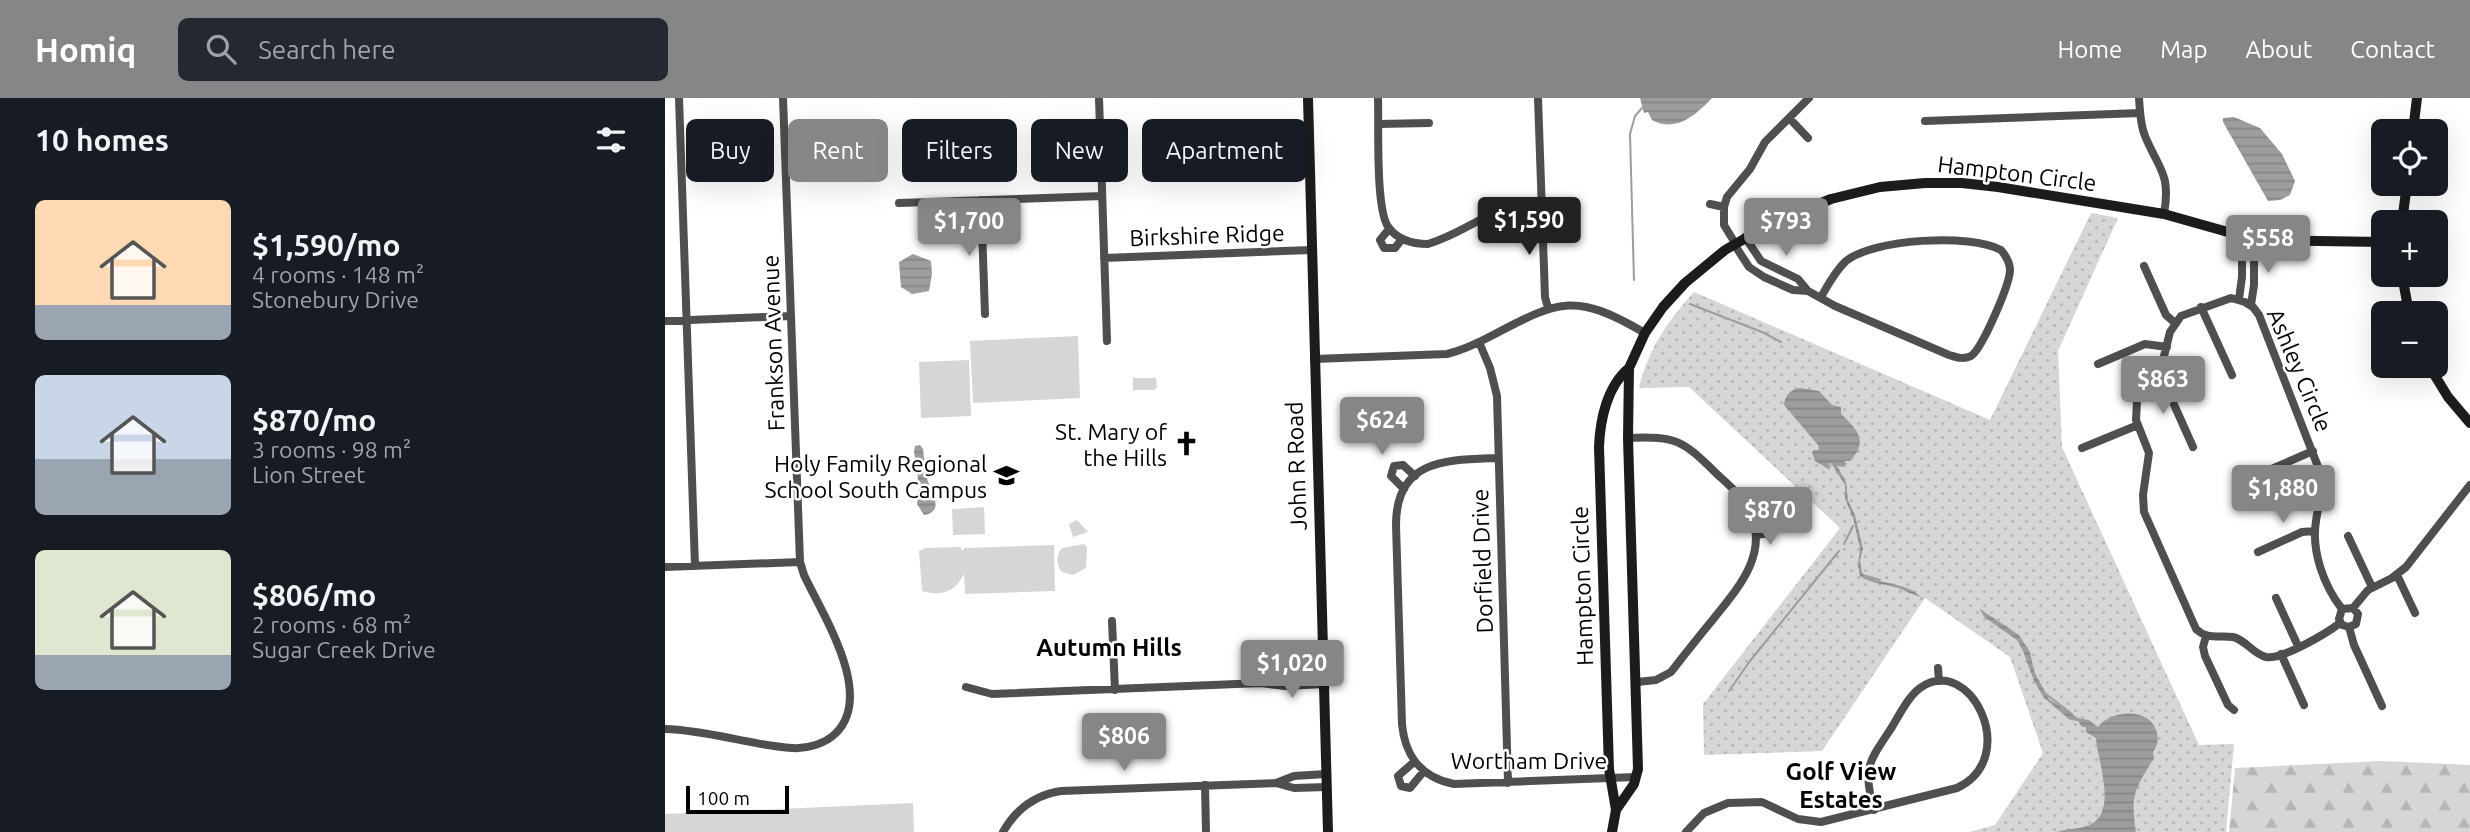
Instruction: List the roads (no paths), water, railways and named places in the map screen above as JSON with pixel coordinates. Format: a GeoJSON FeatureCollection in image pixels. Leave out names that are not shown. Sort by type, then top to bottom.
{"type":"FeatureCollection","features":[{"type":"Feature","properties":{"kind":"street"},"geometry":{"type":"LineString","coordinates":[[679,98],[695,566]]}},
{"type":"Feature","properties":{"kind":"street","name":"Frankson Avenue"},"geometry":{"type":"LineString","coordinates":[[665,729],[803,748],[821,743],[838,731],[848,711],[849,679],[843,656],[800,562],[783,98]]}},
{"type":"Feature","properties":{"kind":"street"},"geometry":{"type":"LineString","coordinates":[[1099,98],[1107,341]]}},
{"type":"Feature","properties":{"kind":"street","name":"John R Road"},"geometry":{"type":"LineString","coordinates":[[1308,98],[1328,832]]}},
{"type":"Feature","properties":{"kind":"street"},"geometry":{"type":"LineString","coordinates":[[1378,98],[1381,207],[1389,229],[1402,239],[1428,244],[1500,208],[1526,202],[1542,202]]}},
{"type":"Feature","properties":{"kind":"street"},"geometry":{"type":"LineString","coordinates":[[1538,98],[1545,297],[1548,308]]}},
{"type":"Feature","properties":{"kind":"street"},"geometry":{"type":"LineString","coordinates":[[1808,291],[1798,279],[1770,267],[1738,242],[1724,225],[1724,207],[1730,191],[1750,169],[1765,142],[1809,98]]}},
{"type":"Feature","properties":{"kind":"street"},"geometry":{"type":"LineString","coordinates":[[2139,98],[2145,135],[2167,183],[2164,214]]}},
{"type":"Feature","properties":{"kind":"street"},"geometry":{"type":"LineString","coordinates":[[2414,119],[2417,98]]}},
{"type":"Feature","properties":{"kind":"street"},"geometry":{"type":"LineString","coordinates":[[1925,121],[2140,113]]}},
{"type":"Feature","properties":{"kind":"street"},"geometry":{"type":"LineString","coordinates":[[1790,119],[1808,138]]}},
{"type":"Feature","properties":{"kind":"street"},"geometry":{"type":"LineString","coordinates":[[1378,124],[1429,123]]}},
{"type":"Feature","properties":{"kind":"street","name":"Hampton Circle"},"geometry":{"type":"LineString","coordinates":[[1612,832],[1616,810],[1610,779],[1599,439],[1610,396],[1618,378],[1629,368],[1645,333],[1663,307],[1685,283],[1738,242],[1789,214],[1831,199],[1880,187],[1926,183],[1999,187],[2164,214],[2248,238],[2371,242]]}},
{"type":"Feature","properties":{"kind":"street"},"geometry":{"type":"LineString","coordinates":[[899,203],[1103,196]]}},
{"type":"Feature","properties":{"kind":"street"},"geometry":{"type":"LineString","coordinates":[[981,201],[985,314]]}},
{"type":"Feature","properties":{"kind":"street"},"geometry":{"type":"LineString","coordinates":[[1710,204],[1724,207]]}},
{"type":"Feature","properties":{"kind":"street"},"geometry":{"type":"LineString","coordinates":[[1389,229],[1380,240],[1384,248],[1395,248],[1402,239]]}},
{"type":"Feature","properties":{"kind":"street","name":"Ashley Circle"},"geometry":{"type":"LineString","coordinates":[[2248,238],[2254,285],[2251,305]]}},
{"type":"Feature","properties":{"kind":"street","name":"Ashley Circle"},"geometry":{"type":"LineString","coordinates":[[2239,299],[2241,264],[2248,238]]}},
{"type":"Feature","properties":{"kind":"street"},"geometry":{"type":"LineString","coordinates":[[1738,242],[1749,267],[1764,277],[1793,290],[1808,291],[1847,312],[1949,355],[1964,358],[1973,355],[1980,345],[2006,288],[2009,264],[2001,250],[1978,242],[1929,241],[1883,247],[1860,253],[1846,261],[1821,297]]}},
{"type":"Feature","properties":{"kind":"street","name":"Birkshire Ridge"},"geometry":{"type":"LineString","coordinates":[[1104,258],[1311,250]]}},
{"type":"Feature","properties":{"kind":"street"},"geometry":{"type":"LineString","coordinates":[[2241,264],[2253,264]]}},
{"type":"Feature","properties":{"kind":"street"},"geometry":{"type":"LineString","coordinates":[[2144,266],[2166,315],[2175,323],[2164,358],[2137,401],[2135,415],[2149,453],[2143,495],[2146,520],[2196,629],[2206,636],[2236,638],[2263,656],[2281,654],[2330,631],[2340,623]]}},
{"type":"Feature","properties":{"kind":"street"},"geometry":{"type":"LineString","coordinates":[[1764,277],[1770,267]]}},
{"type":"Feature","properties":{"kind":"street","name":"Ashley Circle"},"geometry":{"type":"LineString","coordinates":[[2175,323],[2181,316],[2223,299],[2239,299],[2251,305],[2259,315],[2313,451],[2323,484],[2315,531],[2325,583],[2342,610]]}},
{"type":"Feature","properties":{"kind":"street"},"geometry":{"type":"LineString","coordinates":[[1314,359],[1433,356],[1457,352],[1548,308],[1567,305],[1598,309],[1645,333]]}},
{"type":"Feature","properties":{"kind":"street"},"geometry":{"type":"LineString","coordinates":[[2201,307],[2232,375]]}},
{"type":"Feature","properties":{"kind":"street"},"geometry":{"type":"LineString","coordinates":[[665,321],[791,316]]}},
{"type":"Feature","properties":{"kind":"street","name":"Dorfield Drive"},"geometry":{"type":"LineString","coordinates":[[1479,342],[1496,387],[1508,783]]}},
{"type":"Feature","properties":{"kind":"street"},"geometry":{"type":"LineString","coordinates":[[2098,364],[2145,344],[2167,347]]}},
{"type":"Feature","properties":{"kind":"street","name":"Hampton Circle"},"geometry":{"type":"LineString","coordinates":[[1616,810],[1634,784],[1638,761],[1628,438],[1629,368]]}},
{"type":"Feature","properties":{"kind":"street"},"geometry":{"type":"LineString","coordinates":[[2157,372],[2193,447]]}},
{"type":"Feature","properties":{"kind":"street"},"geometry":{"type":"LineString","coordinates":[[2436,378],[2470,423]]}},
{"type":"Feature","properties":{"kind":"street"},"geometry":{"type":"LineString","coordinates":[[2083,448],[2138,425]]}},
{"type":"Feature","properties":{"kind":"street"},"geometry":{"type":"LineString","coordinates":[[1628,438],[1669,438],[1690,450],[1742,500],[1751,514],[1756,535],[1754,555],[1741,584],[1671,672],[1656,680],[1637,682]]}},
{"type":"Feature","properties":{"kind":"street"},"geometry":{"type":"LineString","coordinates":[[2260,474],[2313,451]]}},
{"type":"Feature","properties":{"kind":"street","name":"Wortham Drive"},"geometry":{"type":"LineString","coordinates":[[1498,458],[1443,461],[1430,465],[1404,489],[1397,508],[1404,741],[1415,762],[1424,771],[1454,784],[1636,777]]}},
{"type":"Feature","properties":{"kind":"street","name":"Wortham Drive"},"geometry":{"type":"LineString","coordinates":[[1404,489],[1391,476],[1394,466],[1403,465],[1415,476]]}},
{"type":"Feature","properties":{"kind":"street"},"geometry":{"type":"LineString","coordinates":[[2340,623],[2342,610],[2353,608],[2372,587],[2397,575],[2470,485]]}},
{"type":"Feature","properties":{"kind":"street"},"geometry":{"type":"LineString","coordinates":[[2258,552],[2302,532],[2315,531]]}},
{"type":"Feature","properties":{"kind":"street"},"geometry":{"type":"LineString","coordinates":[[1756,535],[1769,533]]}},
{"type":"Feature","properties":{"kind":"street"},"geometry":{"type":"LineString","coordinates":[[2348,536],[2372,587]]}},
{"type":"Feature","properties":{"kind":"street"},"geometry":{"type":"LineString","coordinates":[[665,567],[800,562]]}},
{"type":"Feature","properties":{"kind":"street"},"geometry":{"type":"LineString","coordinates":[[2397,575],[2415,613]]}},
{"type":"Feature","properties":{"kind":"street"},"geometry":{"type":"LineString","coordinates":[[2276,598],[2298,646]]}},
{"type":"Feature","properties":{"kind":"street"},"geometry":{"type":"LineString","coordinates":[[2340,623],[2349,627],[2356,624],[2358,617],[2353,608]]}},
{"type":"Feature","properties":{"kind":"street"},"geometry":{"type":"LineString","coordinates":[[1112,621],[1115,690]]}},
{"type":"Feature","properties":{"kind":"street"},"geometry":{"type":"LineString","coordinates":[[2349,627],[2354,645],[2382,706]]}},
{"type":"Feature","properties":{"kind":"street"},"geometry":{"type":"LineString","coordinates":[[2206,636],[2203,647],[2205,656],[2228,705],[2234,710]]}},
{"type":"Feature","properties":{"kind":"street"},"geometry":{"type":"LineString","coordinates":[[2281,654],[2304,705]]}},
{"type":"Feature","properties":{"kind":"street"},"geometry":{"type":"LineString","coordinates":[[1938,668],[1939,681]]}},
{"type":"Feature","properties":{"kind":"street"},"geometry":{"type":"LineString","coordinates":[[1261,683],[1284,673],[1323,670]]}},
{"type":"Feature","properties":{"kind":"street"},"geometry":{"type":"LineString","coordinates":[[1686,832],[1704,813],[1733,803],[1762,802],[1798,819],[1830,821],[1874,810],[1957,788],[1975,775],[1982,765],[1989,738],[1981,712],[1961,687],[1939,681],[1922,686],[1912,695],[1868,769],[1867,783],[1874,810]]}},
{"type":"Feature","properties":{"kind":"street"},"geometry":{"type":"LineString","coordinates":[[966,687],[992,694],[1261,683],[1285,686],[1324,684]]}},
{"type":"Feature","properties":{"kind":"street","name":"Wortham Drive"},"geometry":{"type":"LineString","coordinates":[[1415,762],[1399,773],[1401,786],[1413,786],[1424,771]]}},
{"type":"Feature","properties":{"kind":"street"},"geometry":{"type":"LineString","coordinates":[[1276,783],[1294,776],[1327,774]]}},
{"type":"Feature","properties":{"kind":"street"},"geometry":{"type":"LineString","coordinates":[[1003,832],[1027,803],[1052,792],[1276,783],[1294,788],[1327,787]]}},
{"type":"Feature","properties":{"kind":"street"},"geometry":{"type":"LineString","coordinates":[[1205,785],[1206,832]]}},
{"type":"Feature","properties":{"kind":"waterway"},"geometry":{"type":"LineString","coordinates":[[1634,280],[1630,134],[1635,116],[1642,108]]}},
{"type":"Feature","properties":{"kind":"waterway"},"geometry":{"type":"LineString","coordinates":[[1690,304],[1781,342]]}},
{"type":"Feature","properties":{"kind":"waterway"},"geometry":{"type":"LineString","coordinates":[[1844,544],[1853,526]]}},
{"type":"Feature","properties":{"kind":"waterway"},"geometry":{"type":"LineString","coordinates":[[1729,691],[1839,551]]}},
{"type":"Feature","properties":{"kind":"waterway"},"geometry":{"type":"LineString","coordinates":[[1866,576],[1880,580]]}},
{"type":"Feature","properties":{"kind":"waterway"},"geometry":{"type":"LineString","coordinates":[[2046,694],[2072,714]]}},
{"type":"Feature","properties":{"kind":"place","name":"St. Mary of the Hills"},"geometry":{"type":"Point","coordinates":[1187,444]}},
{"type":"Feature","properties":{"kind":"place","name":"Holy Family Regional School South Campus"},"geometry":{"type":"Point","coordinates":[1007,476]}},
{"type":"Feature","properties":{"kind":"district","name":"Autumn Hills"},"geometry":{"type":"Point","coordinates":[1109,647]}},
{"type":"Feature","properties":{"kind":"district","name":"Golf View Estates"},"geometry":{"type":"Point","coordinates":[1841,785]}}]}
